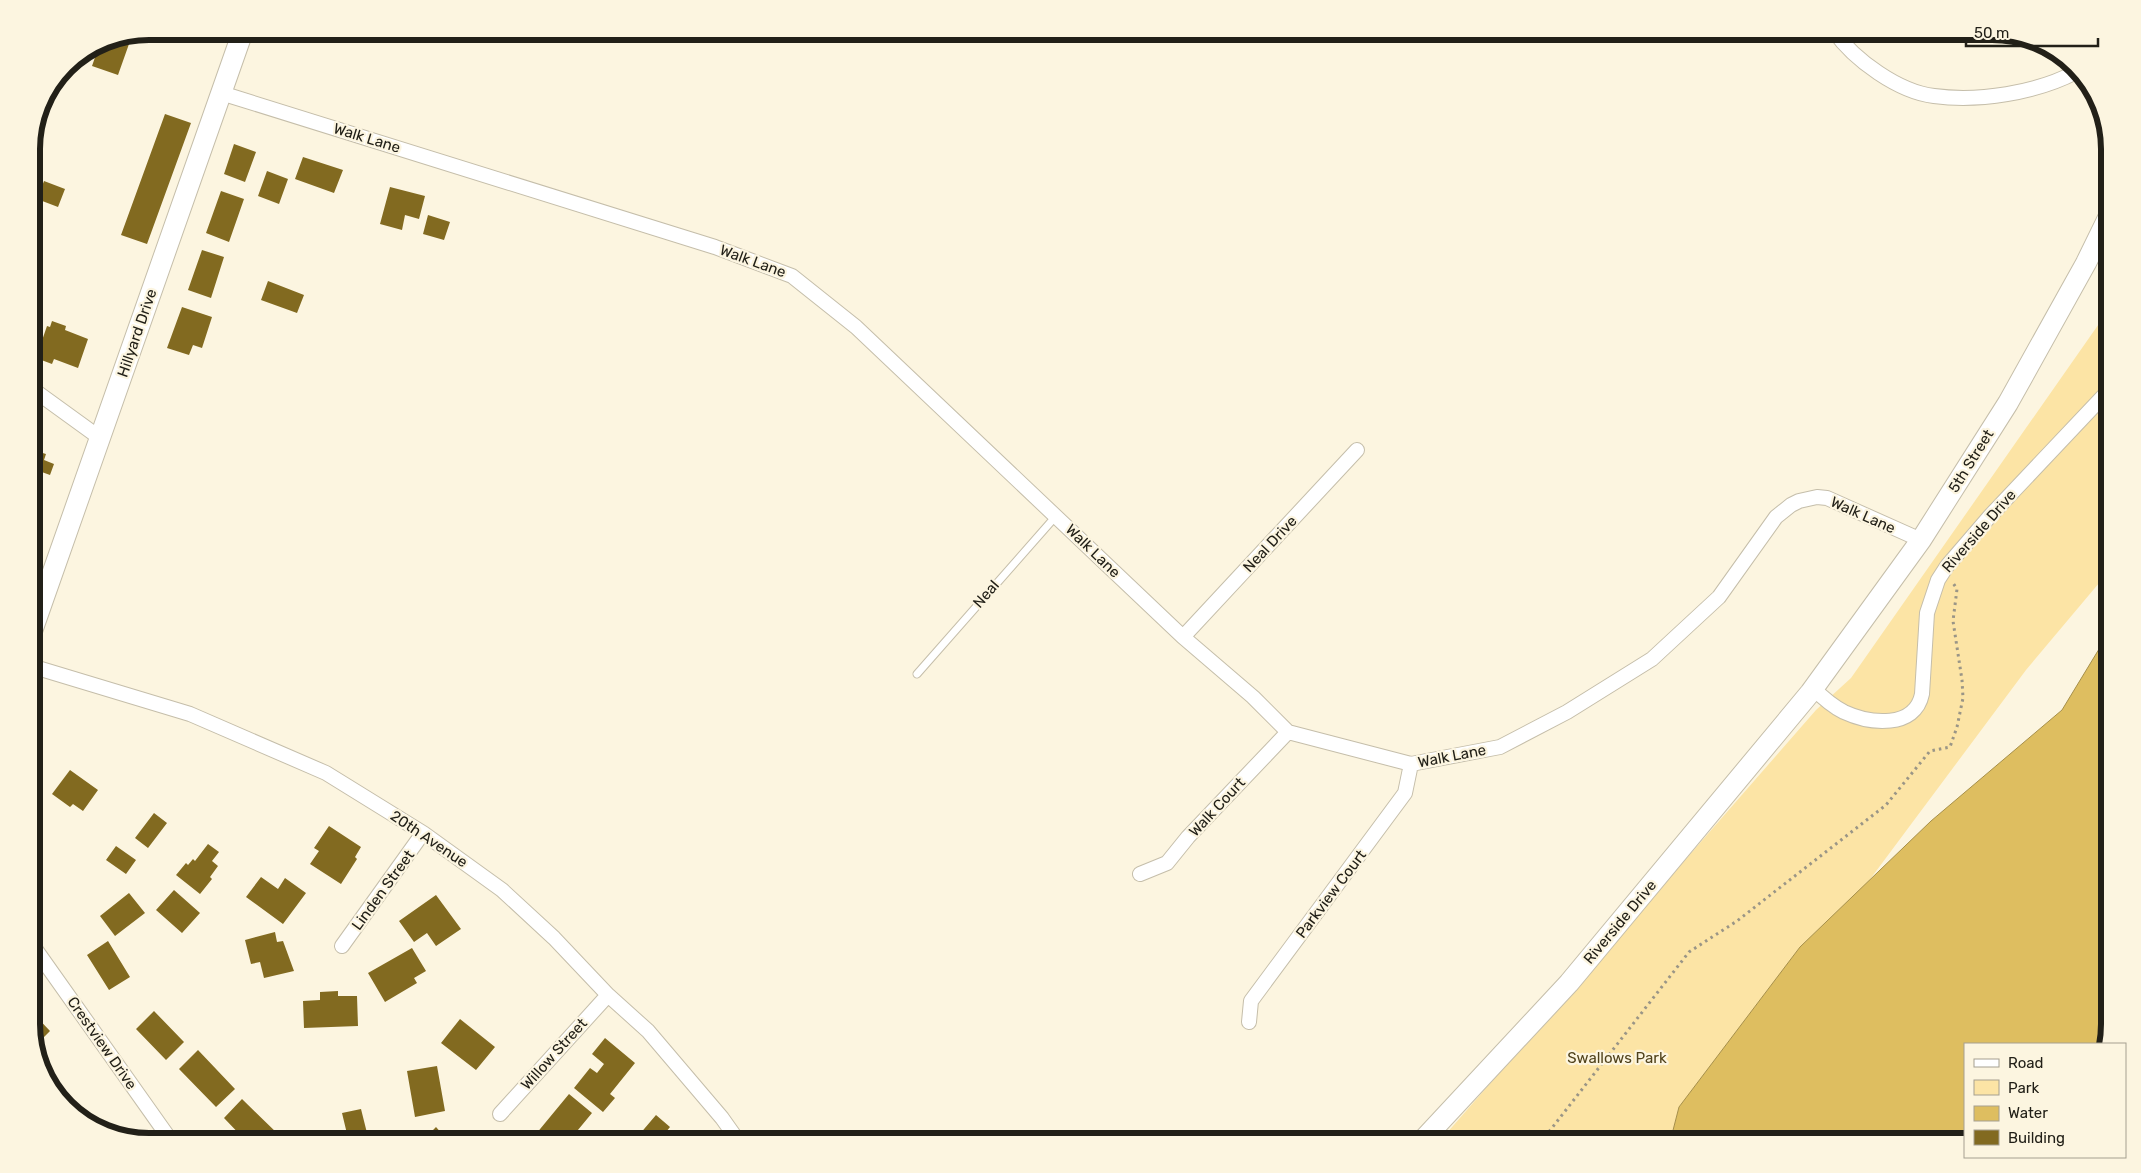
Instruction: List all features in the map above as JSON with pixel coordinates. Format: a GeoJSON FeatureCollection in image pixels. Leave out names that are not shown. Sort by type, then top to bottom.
{"type":"FeatureCollection","features":[{"type":"Feature","properties":{"kind":"main road","name":"Hillyard Drive"},"geometry":{"type":"LineString","coordinates":[[40,611],[239,40]]}},
{"type":"Feature","properties":{"kind":"main road","name":"5th Street"},"geometry":{"type":"LineString","coordinates":[[1811,690],[1921,540],[2008,403],[2086,264],[2101,233]]}},
{"type":"Feature","properties":{"kind":"main road","name":"Riverside Drive"},"geometry":{"type":"LineString","coordinates":[[1429,1133],[1569,983],[1811,690]]}},
{"type":"Feature","properties":{"kind":"street"},"geometry":{"type":"LineString","coordinates":[[1842,40],[1863,62],[1895,84],[1933,96],[1978,98],[2019,92],[2071,74]]}},
{"type":"Feature","properties":{"kind":"street","name":"Walk Lane"},"geometry":{"type":"LineString","coordinates":[[221,93],[715,247],[792,276],[856,327],[1183,637],[1253,697],[1288,732],[1411,764],[1500,746],[1567,712],[1652,658],[1719,598],[1776,517],[1790,505],[1817,497],[1827,498],[1921,540]]}},
{"type":"Feature","properties":{"kind":"street"},"geometry":{"type":"LineString","coordinates":[[40,394],[100,438]]}},
{"type":"Feature","properties":{"kind":"street","name":"Riverside Drive"},"geometry":{"type":"LineString","coordinates":[[1811,690],[1832,705],[1855,716],[1867,719],[1898,720],[1915,711],[1922,694],[1927,612],[1931,596],[1944,571],[1990,516],[2101,399]]}},
{"type":"Feature","properties":{"kind":"street","name":"Neal Drive"},"geometry":{"type":"LineString","coordinates":[[1183,637],[1357,450]]}},
{"type":"Feature","properties":{"kind":"street","name":"20th Avenue"},"geometry":{"type":"LineString","coordinates":[[40,668],[190,714],[326,772],[423,834],[502,890],[554,938],[608,994],[648,1031],[733,1133]]}},
{"type":"Feature","properties":{"kind":"street","name":"Walk Court"},"geometry":{"type":"LineString","coordinates":[[1140,874],[1167,863],[1188,837],[1288,732]]}},
{"type":"Feature","properties":{"kind":"street","name":"Parkview Court"},"geometry":{"type":"LineString","coordinates":[[1249,1022],[1251,1001],[1405,793],[1411,764]]}},
{"type":"Feature","properties":{"kind":"street","name":"Linden Street"},"geometry":{"type":"LineString","coordinates":[[342,946],[423,834]]}},
{"type":"Feature","properties":{"kind":"street","name":"Crestview Drive"},"geometry":{"type":"LineString","coordinates":[[40,954],[166,1133]]}},
{"type":"Feature","properties":{"kind":"street","name":"Willow Street"},"geometry":{"type":"LineString","coordinates":[[500,1114],[608,994]]}},
{"type":"Feature","properties":{"kind":"lane","name":"Neal"},"geometry":{"type":"LineString","coordinates":[[916,674],[1056,515]]}},
{"type":"Feature","properties":{"kind":"path"},"geometry":{"type":"LineString","coordinates":[[1548,1133],[1689,952],[1737,921],[1886,805],[1930,751],[1950,747],[1957,727],[1963,698],[1953,620],[1957,589],[1944,571]]}},
{"type":"Feature","properties":{"kind":"green space","name":"Swallows Park"},"geometry":{"type":"Polygon","coordinates":[[[2101,321],[2101,581],[2026,670],[1868,882],[1800,947],[1679,1107],[1672,1133],[1447,1133],[1816,710],[1851,678],[2101,321]]]}},
{"type":"Feature","properties":{"kind":"water"},"geometry":{"type":"Polygon","coordinates":[[[2101,646],[2101,1031],[2099,1043],[1964,1043],[1964,1133],[1672,1133],[1679,1107],[1800,947],[1931,821],[2062,710],[2101,646]]]}},
{"type":"Feature","properties":{"kind":"building"},"geometry":{"type":"Polygon","coordinates":[[[126,43],[129,44],[118,75],[92,66],[96,54],[101,51],[126,43]]]}},
{"type":"Feature","properties":{"kind":"building"},"geometry":{"type":"Polygon","coordinates":[[[165,114],[191,123],[147,244],[121,235],[165,114]]]}},
{"type":"Feature","properties":{"kind":"building"},"geometry":{"type":"Polygon","coordinates":[[[234,144],[256,152],[245,182],[224,174],[234,144]]]}},
{"type":"Feature","properties":{"kind":"building"},"geometry":{"type":"Polygon","coordinates":[[[303,157],[343,170],[334,193],[295,179],[303,157]]]}},
{"type":"Feature","properties":{"kind":"building"},"geometry":{"type":"Polygon","coordinates":[[[267,171],[288,179],[279,204],[258,196],[267,171]]]}},
{"type":"Feature","properties":{"kind":"building"},"geometry":{"type":"Polygon","coordinates":[[[44,181],[65,189],[58,207],[40,200],[40,191],[44,181]]]}},
{"type":"Feature","properties":{"kind":"building"},"geometry":{"type":"Polygon","coordinates":[[[390,187],[425,196],[419,219],[405,215],[402,230],[380,224],[390,187]]]}},
{"type":"Feature","properties":{"kind":"building"},"geometry":{"type":"Polygon","coordinates":[[[221,191],[244,199],[229,242],[206,233],[221,191]]]}},
{"type":"Feature","properties":{"kind":"building"},"geometry":{"type":"Polygon","coordinates":[[[428,215],[450,222],[444,240],[423,234],[428,215]]]}},
{"type":"Feature","properties":{"kind":"building"},"geometry":{"type":"Polygon","coordinates":[[[202,250],[224,257],[211,298],[188,290],[202,250]]]}},
{"type":"Feature","properties":{"kind":"building"},"geometry":{"type":"Polygon","coordinates":[[[268,281],[304,295],[297,313],[261,300],[268,281]]]}},
{"type":"Feature","properties":{"kind":"building"},"geometry":{"type":"Polygon","coordinates":[[[182,307],[212,317],[202,348],[193,345],[189,355],[167,348],[182,307]]]}},
{"type":"Feature","properties":{"kind":"building"},"geometry":{"type":"Polygon","coordinates":[[[52,321],[66,326],[65,330],[88,339],[78,368],[54,359],[52,364],[40,360],[40,346],[47,326],[50,327],[52,321]]]}},
{"type":"Feature","properties":{"kind":"building"},"geometry":{"type":"Polygon","coordinates":[[[40,452],[46,454],[44,460],[54,464],[50,475],[40,471],[40,452]]]}},
{"type":"Feature","properties":{"kind":"building"},"geometry":{"type":"Polygon","coordinates":[[[70,770],[98,790],[83,811],[73,804],[70,807],[52,794],[70,770]]]}},
{"type":"Feature","properties":{"kind":"building"},"geometry":{"type":"Polygon","coordinates":[[[154,813],[167,823],[148,848],[135,838],[154,813]]]}},
{"type":"Feature","properties":{"kind":"building"},"geometry":{"type":"Polygon","coordinates":[[[329,826],[361,847],[355,857],[357,859],[341,884],[310,864],[319,851],[314,848],[329,826]]]}},
{"type":"Feature","properties":{"kind":"building"},"geometry":{"type":"Polygon","coordinates":[[[208,844],[219,852],[212,861],[218,866],[210,877],[212,879],[200,894],[176,875],[186,863],[188,865],[193,859],[195,861],[208,844]]]}},
{"type":"Feature","properties":{"kind":"building"},"geometry":{"type":"Polygon","coordinates":[[[116,846],[136,860],[126,874],[106,860],[116,846]]]}},
{"type":"Feature","properties":{"kind":"building"},"geometry":{"type":"Polygon","coordinates":[[[261,877],[278,889],[285,878],[306,893],[283,924],[246,897],[261,877]]]}},
{"type":"Feature","properties":{"kind":"building"},"geometry":{"type":"Polygon","coordinates":[[[174,890],[200,913],[182,933],[156,910],[174,890]]]}},
{"type":"Feature","properties":{"kind":"building"},"geometry":{"type":"Polygon","coordinates":[[[129,893],[145,913],[115,936],[100,916],[129,893]]]}},
{"type":"Feature","properties":{"kind":"building"},"geometry":{"type":"Polygon","coordinates":[[[436,895],[461,929],[436,946],[427,933],[414,942],[399,921],[436,895]]]}},
{"type":"Feature","properties":{"kind":"building"},"geometry":{"type":"Polygon","coordinates":[[[275,932],[277,942],[283,941],[294,971],[264,978],[260,962],[251,964],[245,940],[275,932]]]}},
{"type":"Feature","properties":{"kind":"building"},"geometry":{"type":"Polygon","coordinates":[[[108,941],[130,977],[109,990],[87,955],[108,941]]]}},
{"type":"Feature","properties":{"kind":"building"},"geometry":{"type":"Polygon","coordinates":[[[412,948],[426,971],[414,978],[417,983],[385,1002],[368,973],[412,948]]]}},
{"type":"Feature","properties":{"kind":"building"},"geometry":{"type":"Polygon","coordinates":[[[338,991],[338,996],[357,996],[358,1026],[304,1028],[303,1001],[320,1000],[320,992],[338,991]]]}},
{"type":"Feature","properties":{"kind":"building"},"geometry":{"type":"Polygon","coordinates":[[[154,1011],[184,1042],[166,1060],[136,1029],[154,1011]]]}},
{"type":"Feature","properties":{"kind":"building"},"geometry":{"type":"Polygon","coordinates":[[[460,1019],[495,1047],[476,1070],[441,1043],[460,1019]]]}},
{"type":"Feature","properties":{"kind":"building"},"geometry":{"type":"Polygon","coordinates":[[[40,1020],[50,1031],[41,1040],[40,1020]]]}},
{"type":"Feature","properties":{"kind":"building"},"geometry":{"type":"Polygon","coordinates":[[[605,1038],[635,1063],[610,1094],[615,1098],[603,1112],[574,1088],[590,1068],[597,1073],[604,1064],[592,1054],[605,1038]]]}},
{"type":"Feature","properties":{"kind":"building"},"geometry":{"type":"Polygon","coordinates":[[[198,1050],[235,1089],[216,1107],[179,1069],[198,1050]]]}},
{"type":"Feature","properties":{"kind":"building"},"geometry":{"type":"Polygon","coordinates":[[[437,1066],[445,1111],[415,1117],[407,1071],[437,1066]]]}},
{"type":"Feature","properties":{"kind":"building"},"geometry":{"type":"Polygon","coordinates":[[[569,1094],[592,1113],[575,1133],[537,1133],[569,1094]]]}},
{"type":"Feature","properties":{"kind":"building"},"geometry":{"type":"Polygon","coordinates":[[[242,1099],[277,1133],[238,1133],[224,1118],[242,1099]]]}},
{"type":"Feature","properties":{"kind":"building"},"geometry":{"type":"Polygon","coordinates":[[[361,1109],[367,1133],[347,1133],[342,1113],[361,1109]]]}},
{"type":"Feature","properties":{"kind":"building"},"geometry":{"type":"Polygon","coordinates":[[[656,1115],[670,1127],[665,1133],[641,1133],[656,1115]]]}},
{"type":"Feature","properties":{"kind":"building"},"geometry":{"type":"Polygon","coordinates":[[[436,1127],[441,1133],[430,1133],[436,1127]]]}}]}
